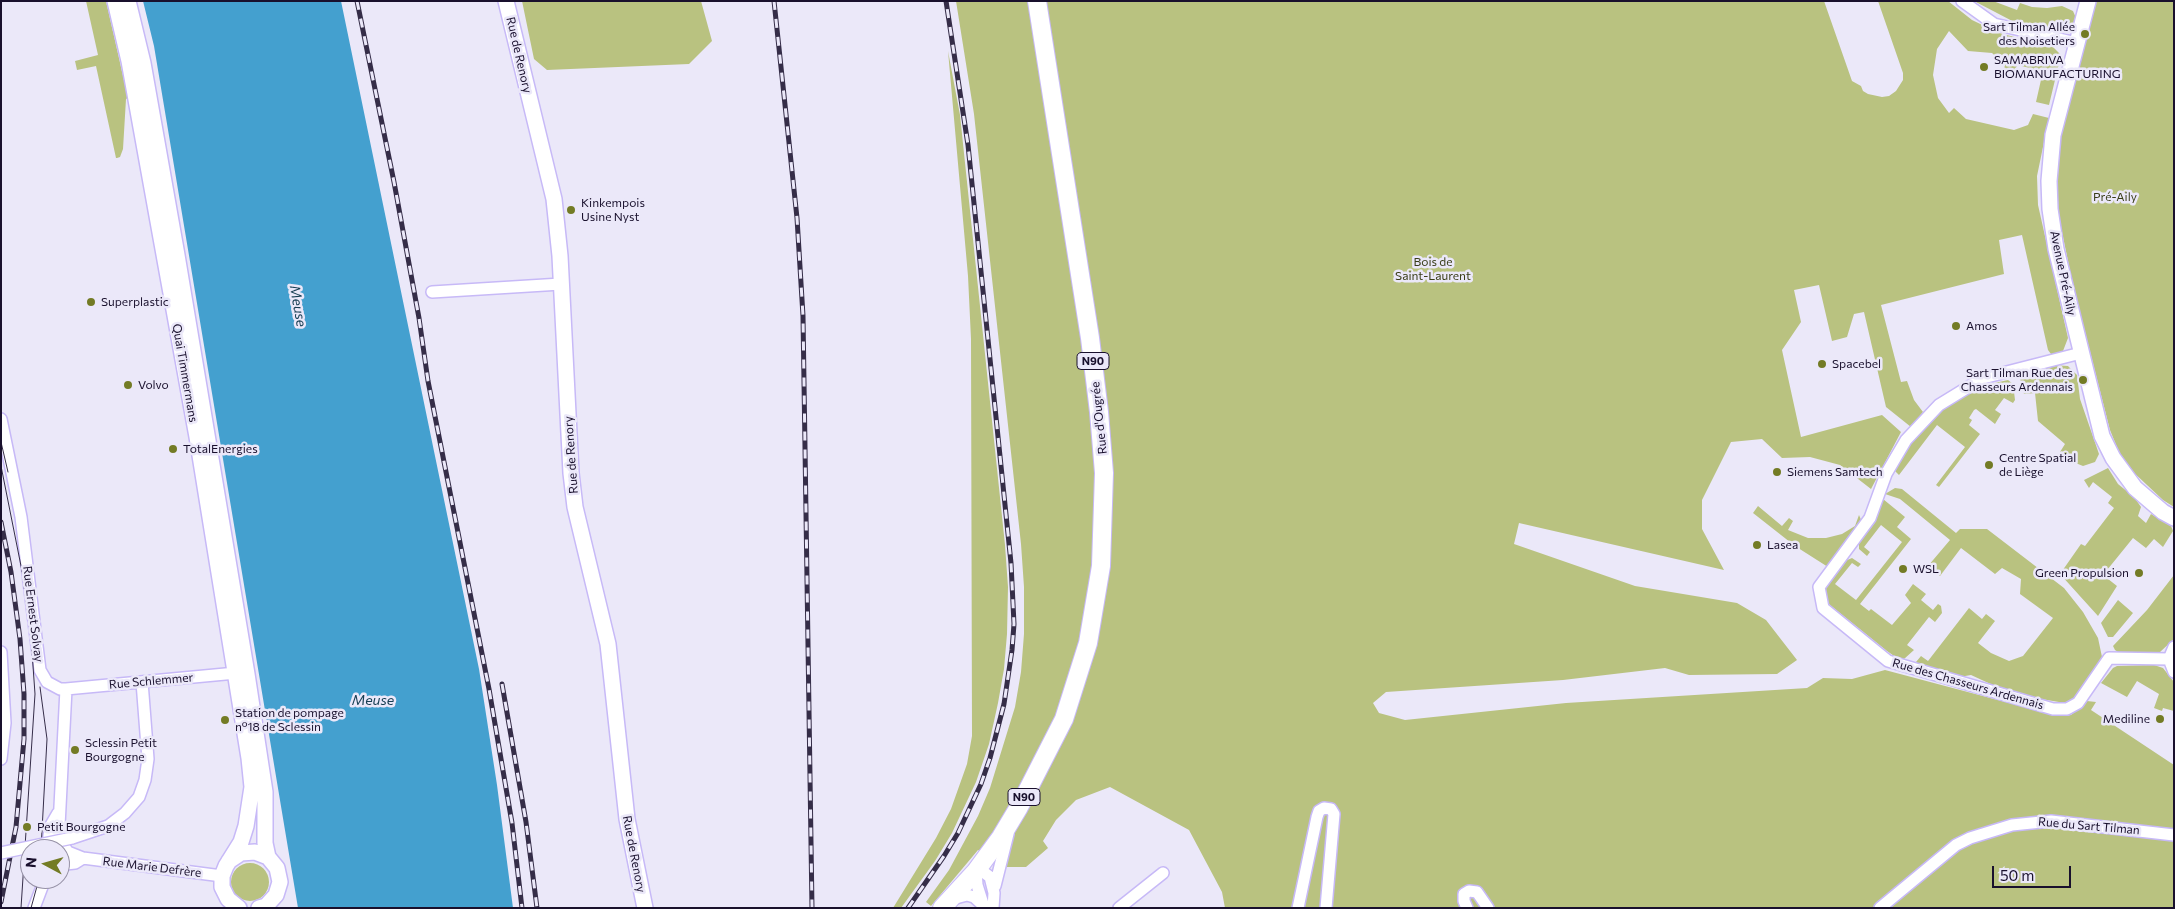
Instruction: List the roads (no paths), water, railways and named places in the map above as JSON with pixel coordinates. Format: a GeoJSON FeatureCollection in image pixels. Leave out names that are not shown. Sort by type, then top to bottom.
{"type":"FeatureCollection","features":[{"type":"Feature","properties":{"kind":"main road","name":"Quai Timmermans"},"geometry":{"type":"LineString","coordinates":[[115,1],[129,61],[158,216],[236,674],[252,788],[246,826],[241,842],[222,876]]}},
{"type":"Feature","properties":{"kind":"main road","name":"Quai Timmermans"},"geometry":{"type":"LineString","coordinates":[[128,1],[143,63],[247,674],[265,792],[265,843],[268,857]]}},
{"type":"Feature","properties":{"kind":"main road","name":"Rue de Renory"},"geometry":{"type":"LineString","coordinates":[[506,1],[554,199],[575,507],[607,637],[627,818],[645,908]]}},
{"type":"Feature","properties":{"kind":"main road","name":"Rue d'Ougrée"},"geometry":{"type":"LineString","coordinates":[[976,871],[1011,822],[1064,719],[1082,668],[1098,590],[1104,533],[1104,473],[1098,403],[1037,1]]}},
{"type":"Feature","properties":{"kind":"main road","name":"Avenue Pré-Aily"},"geometry":{"type":"LineString","coordinates":[[2088,1],[2053,135],[2049,181],[2050,209],[2056,249],[2102,436],[2113,458],[2135,488],[2163,512],[2174,518]]}},
{"type":"Feature","properties":{"kind":"main road"},"geometry":{"type":"LineString","coordinates":[[229,861],[241,853],[255,852],[268,857],[277,868],[280,882],[276,902],[259,908]]}},
{"type":"Feature","properties":{"kind":"main road","name":"N90"},"geometry":{"type":"LineString","coordinates":[[946,903],[976,871]]}},
{"type":"Feature","properties":{"kind":"main road"},"geometry":{"type":"LineString","coordinates":[[222,876],[222,887],[228,899],[239,908]]}},
{"type":"Feature","properties":{"kind":"street"},"geometry":{"type":"LineString","coordinates":[[1962,1],[1994,24],[2077,43]]}},
{"type":"Feature","properties":{"kind":"street"},"geometry":{"type":"LineString","coordinates":[[432,292],[561,284]]}},
{"type":"Feature","properties":{"kind":"street","name":"Rue des Chasseurs Ardennais"},"geometry":{"type":"LineString","coordinates":[[2081,352],[1983,378],[1939,406],[1906,440],[1886,474],[1870,518],[1819,587],[1823,608],[1888,661],[2053,708],[2067,709],[2078,703],[2108,658],[2169,658]]}},
{"type":"Feature","properties":{"kind":"street","name":"Rue Ernest Solvay"},"geometry":{"type":"LineString","coordinates":[[1,419],[22,517],[40,670],[47,682],[60,689],[66,689]]}},
{"type":"Feature","properties":{"kind":"street"},"geometry":{"type":"LineString","coordinates":[[2174,647],[2169,658],[2174,672]]}},
{"type":"Feature","properties":{"kind":"street"},"geometry":{"type":"LineString","coordinates":[[1,652],[2,698],[5,723],[1,760]]}},
{"type":"Feature","properties":{"kind":"street","name":"Rue Schlemmer"},"geometry":{"type":"LineString","coordinates":[[66,689],[236,674]]}},
{"type":"Feature","properties":{"kind":"street"},"geometry":{"type":"LineString","coordinates":[[1,853],[72,838],[108,826],[125,813],[139,797],[145,780],[148,759],[142,682]]}},
{"type":"Feature","properties":{"kind":"street"},"geometry":{"type":"LineString","coordinates":[[61,839],[60,810],[66,689]]}},
{"type":"Feature","properties":{"kind":"street"},"geometry":{"type":"LineString","coordinates":[[1298,908],[1317,817],[1319,811],[1324,808],[1331,810],[1334,814],[1326,908]]}},
{"type":"Feature","properties":{"kind":"street"},"geometry":{"type":"LineString","coordinates":[[49,839],[51,825],[60,810]]}},
{"type":"Feature","properties":{"kind":"street","name":"Rue du Sart Tilman"},"geometry":{"type":"LineString","coordinates":[[1880,908],[1956,845],[1970,838],[2012,825],[2051,821],[2174,834]]}},
{"type":"Feature","properties":{"kind":"street","name":"Rue d'Ougrée"},"geometry":{"type":"LineString","coordinates":[[987,906],[994,893],[997,872],[1011,822]]}},
{"type":"Feature","properties":{"kind":"street","name":"Rue Marie Defrère"},"geometry":{"type":"LineString","coordinates":[[70,859],[222,876]]}},
{"type":"Feature","properties":{"kind":"street"},"geometry":{"type":"LineString","coordinates":[[987,906],[977,885],[976,871],[982,872],[990,878],[994,893]]}},
{"type":"Feature","properties":{"kind":"street"},"geometry":{"type":"LineString","coordinates":[[1119,908],[1163,873]]}},
{"type":"Feature","properties":{"kind":"street"},"geometry":{"type":"LineString","coordinates":[[34,908],[42,889]]}},
{"type":"Feature","properties":{"kind":"street"},"geometry":{"type":"LineString","coordinates":[[1467,908],[1464,894],[1469,891],[1477,892],[1488,908]]}},
{"type":"Feature","properties":{"kind":"street"},"geometry":{"type":"LineString","coordinates":[[946,903],[967,895],[974,897],[987,906]]}},
{"type":"Feature","properties":{"kind":"water","name":"Meuse"},"geometry":{"type":"Polygon","coordinates":[[[143,1],[341,1],[479,669],[513,908],[298,908],[154,46],[143,1]]]}},
{"type":"Feature","properties":{"kind":"tram line"},"geometry":{"type":"LineString","coordinates":[[1,442],[8,472]]}},
{"type":"Feature","properties":{"kind":"tram line"},"geometry":{"type":"LineString","coordinates":[[1,466],[22,571],[31,638],[35,694],[21,908]]}},
{"type":"Feature","properties":{"kind":"tram line"},"geometry":{"type":"LineString","coordinates":[[40,687],[47,739],[42,839]]}},
{"type":"Feature","properties":{"kind":"tram line"},"geometry":{"type":"LineString","coordinates":[[31,908],[36,889]]}},
{"type":"Feature","properties":{"kind":"railway"},"geometry":{"type":"LineString","coordinates":[[357,1],[394,182],[419,318],[428,381],[489,689],[512,823],[522,908]]}},
{"type":"Feature","properties":{"kind":"railway"},"geometry":{"type":"LineString","coordinates":[[774,1],[797,218],[803,316],[812,908]]}},
{"type":"Feature","properties":{"kind":"railway"},"geometry":{"type":"LineString","coordinates":[[908,908],[958,833],[981,784],[1004,704],[1014,624],[1011,563],[968,145],[946,1]]}},
{"type":"Feature","properties":{"kind":"railway"},"geometry":{"type":"LineString","coordinates":[[1,522],[11,572],[20,639],[24,694],[24,739],[16,827],[1,902]]}},
{"type":"Feature","properties":{"kind":"railway"},"geometry":{"type":"LineString","coordinates":[[502,684],[526,822],[537,908]]}},
{"type":"Feature","properties":{"kind":"place","name":"Sart Tilman Allée des Noisetiers"},"geometry":{"type":"Point","coordinates":[2085,34]}},
{"type":"Feature","properties":{"kind":"place","name":"SAMABRIVA BIOMANUFACTURING"},"geometry":{"type":"Point","coordinates":[1984,67]}},
{"type":"Feature","properties":{"kind":"place","name":"Kinkempois Usine Nyst"},"geometry":{"type":"Point","coordinates":[571,210]}},
{"type":"Feature","properties":{"kind":"place","name":"Superplastic"},"geometry":{"type":"Point","coordinates":[91,302]}},
{"type":"Feature","properties":{"kind":"place","name":"Amos"},"geometry":{"type":"Point","coordinates":[1956,326]}},
{"type":"Feature","properties":{"kind":"place","name":"Spacebel"},"geometry":{"type":"Point","coordinates":[1822,364]}},
{"type":"Feature","properties":{"kind":"place","name":"Sart Tilman Rue des Chasseurs Ardennais"},"geometry":{"type":"Point","coordinates":[2083,380]}},
{"type":"Feature","properties":{"kind":"place","name":"Volvo"},"geometry":{"type":"Point","coordinates":[128,385]}},
{"type":"Feature","properties":{"kind":"place","name":"TotalEnergies"},"geometry":{"type":"Point","coordinates":[173,449]}},
{"type":"Feature","properties":{"kind":"place","name":"Centre Spatial de Liège"},"geometry":{"type":"Point","coordinates":[1989,465]}},
{"type":"Feature","properties":{"kind":"place","name":"Siemens Samtech"},"geometry":{"type":"Point","coordinates":[1777,472]}},
{"type":"Feature","properties":{"kind":"place","name":"Lasea"},"geometry":{"type":"Point","coordinates":[1757,545]}},
{"type":"Feature","properties":{"kind":"place","name":"WSL"},"geometry":{"type":"Point","coordinates":[1903,569]}},
{"type":"Feature","properties":{"kind":"place","name":"Green Propulsion"},"geometry":{"type":"Point","coordinates":[2139,573]}},
{"type":"Feature","properties":{"kind":"place","name":"Mediline"},"geometry":{"type":"Point","coordinates":[2160,719]}},
{"type":"Feature","properties":{"kind":"place","name":"Station de pompage n°18 de Sclessin"},"geometry":{"type":"Point","coordinates":[225,720]}},
{"type":"Feature","properties":{"kind":"place","name":"Sclessin Petit Bourgogne"},"geometry":{"type":"Point","coordinates":[75,750]}},
{"type":"Feature","properties":{"kind":"place","name":"Petit Bourgogne"},"geometry":{"type":"Point","coordinates":[27,827]}},
{"type":"Feature","properties":{"kind":"park label","name":"Pré-Aily"},"geometry":{"type":"Point","coordinates":[2115,197]}},
{"type":"Feature","properties":{"kind":"park label","name":"Bois de Saint-Laurent"},"geometry":{"type":"Point","coordinates":[1433,269]}}]}
